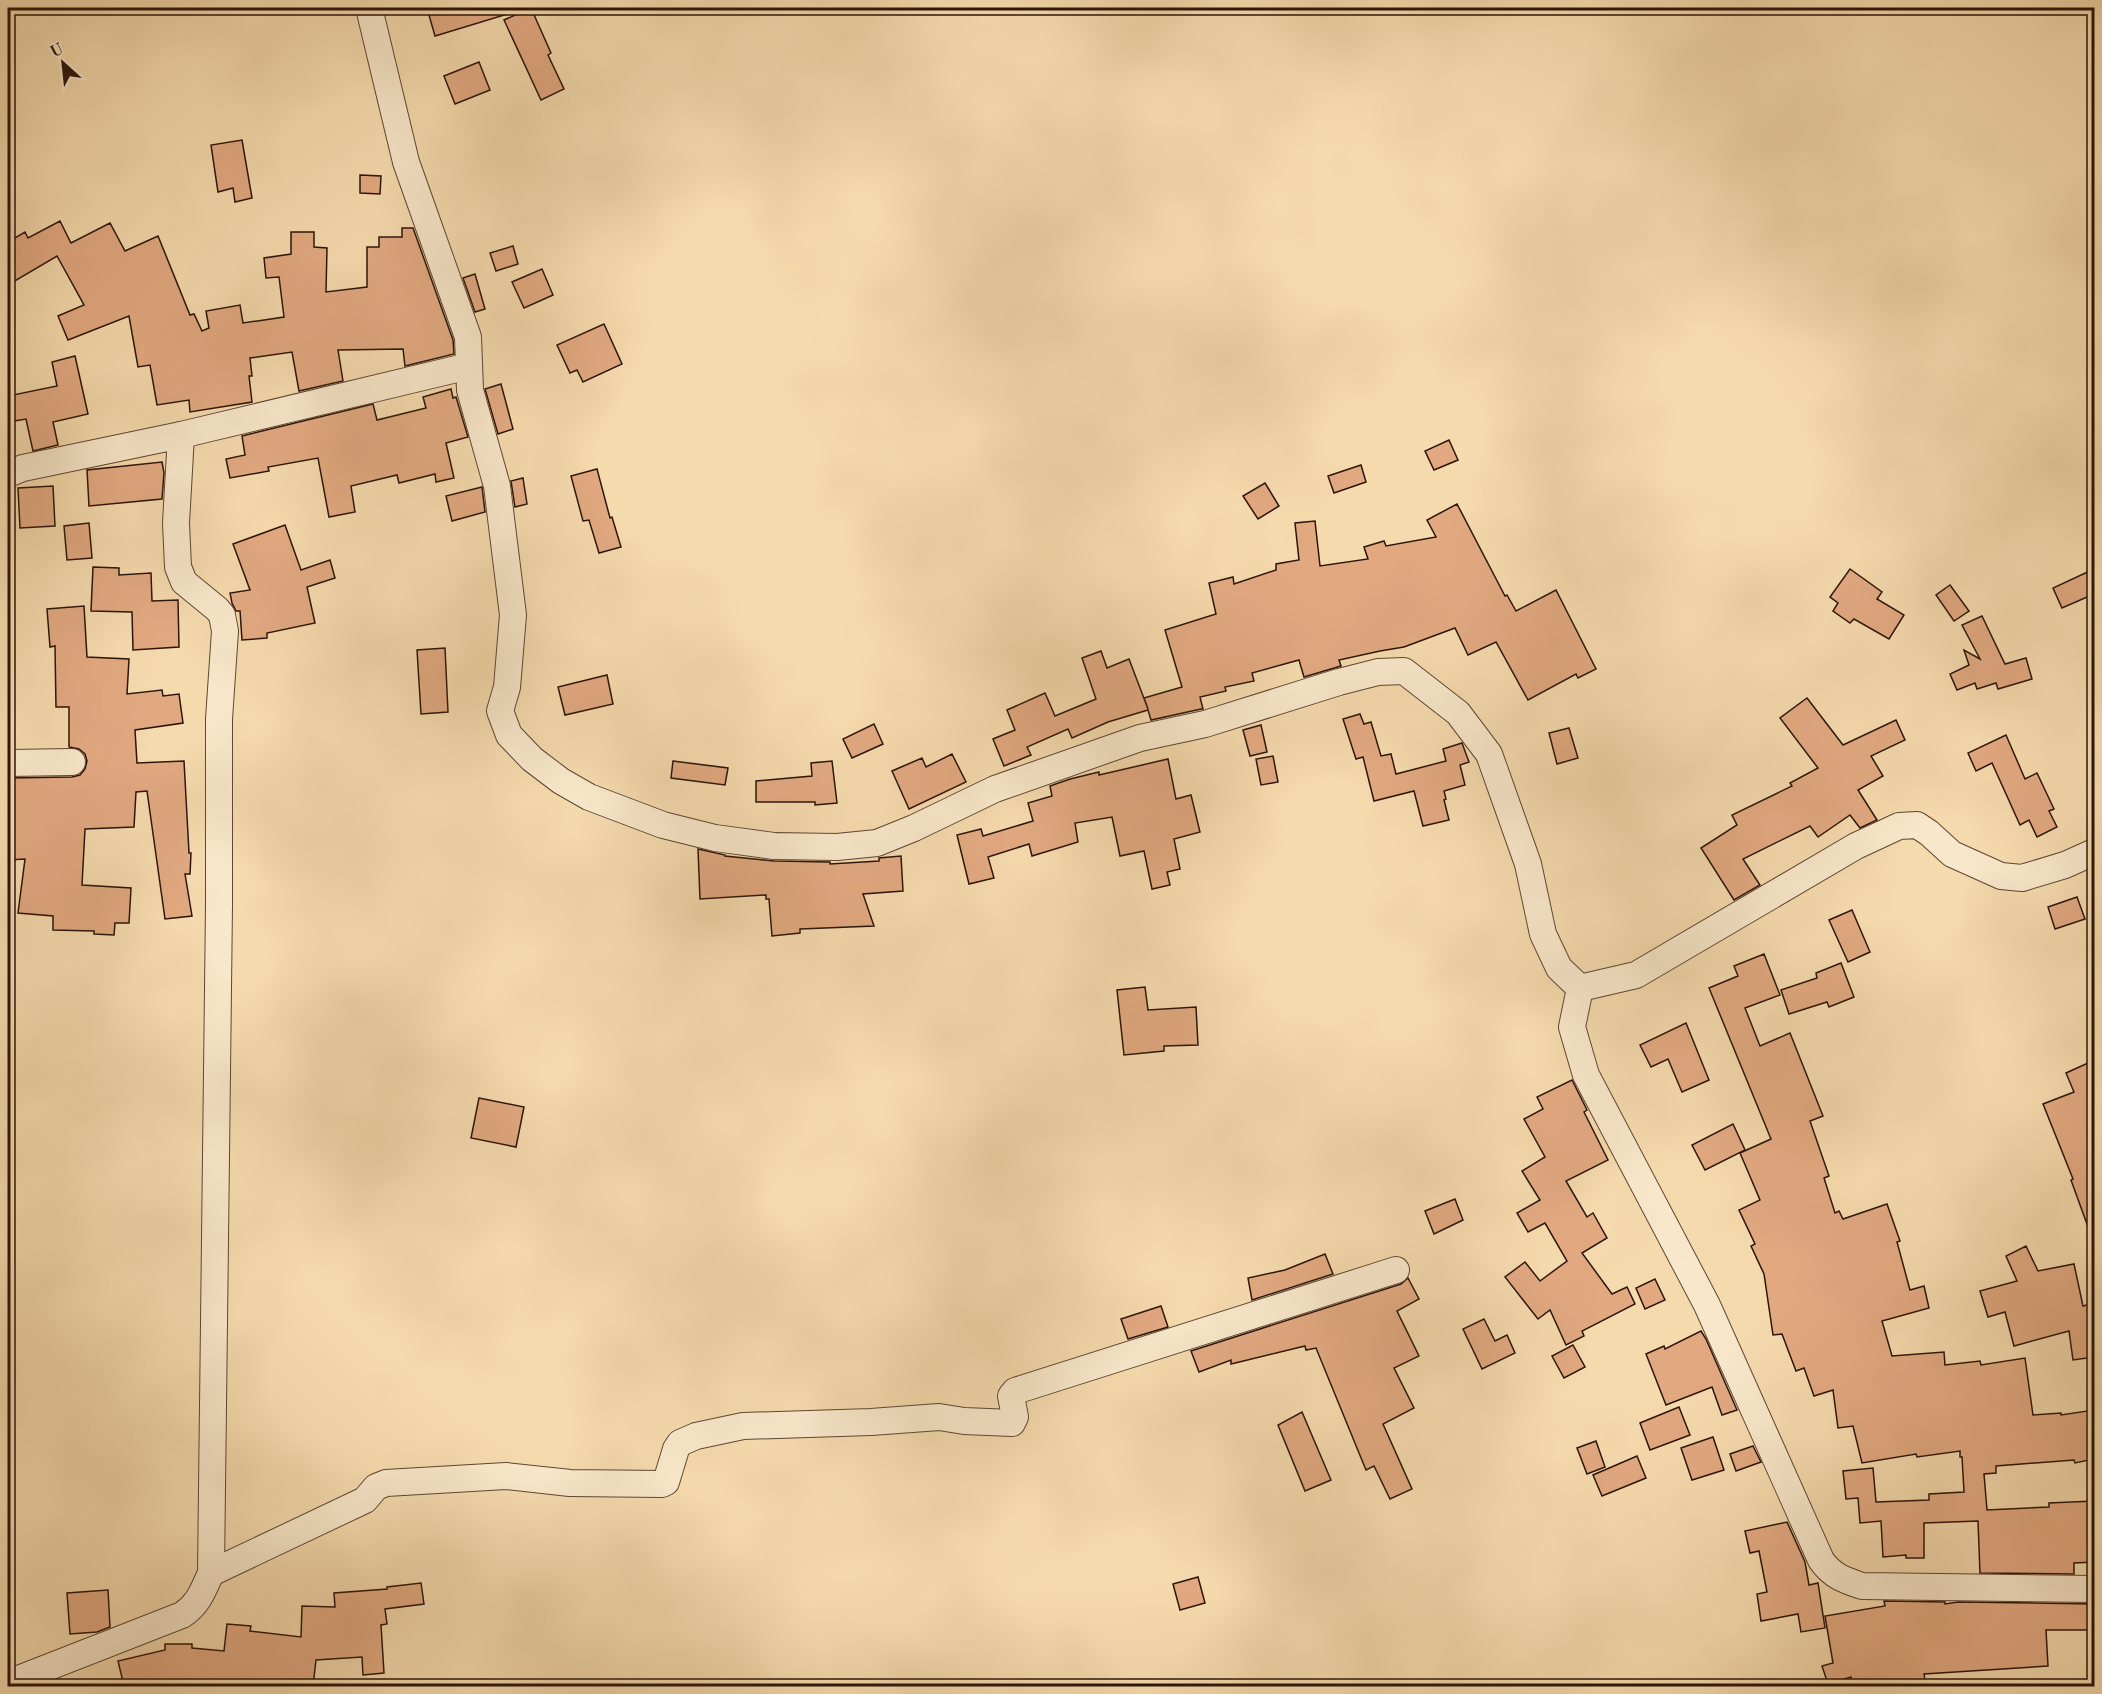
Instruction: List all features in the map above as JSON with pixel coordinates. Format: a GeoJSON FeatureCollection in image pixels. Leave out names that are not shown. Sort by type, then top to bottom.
{"type":"FeatureCollection","features":[{"type":"Feature","properties":{"kind":"street"},"geometry":{"type":"LineString","coordinates":[[369,8],[406,162],[468,337],[470,390],[497,486],[513,615],[507,687],[500,711],[509,735],[532,759],[579,792],[663,825],[715,838],[774,846],[837,847],[877,843],[995,789],[1140,738],[1205,724],[1368,674],[1404,671],[1458,713],[1489,754],[1528,864],[1543,933],[1559,968],[1580,988]]}},
{"type":"Feature","properties":{"kind":"street"},"geometry":{"type":"LineString","coordinates":[[8,474],[23,468],[181,435],[469,366]]}},
{"type":"Feature","properties":{"kind":"street"},"geometry":{"type":"LineString","coordinates":[[8,1683],[182,1615],[199,1601],[211,1573],[219,719],[225,632],[222,615],[184,582],[178,567],[176,523],[181,435]]}},
{"type":"Feature","properties":{"kind":"street"},"geometry":{"type":"LineString","coordinates":[[8,764],[72,762]]}},
{"type":"Feature","properties":{"kind":"street"},"geometry":{"type":"LineString","coordinates":[[1580,988],[1636,975],[1856,846],[1899,826],[1917,825],[1952,854],[2001,876],[2022,878],[2065,865],[2094,852]]}},
{"type":"Feature","properties":{"kind":"street"},"geometry":{"type":"LineString","coordinates":[[1580,988],[1572,1027],[1586,1075],[1707,1305],[1821,1560],[1828,1571],[1840,1579],[1862,1586],[2094,1589]]}},
{"type":"Feature","properties":{"kind":"street"},"geometry":{"type":"LineString","coordinates":[[211,1573],[365,1500],[376,1487],[386,1482],[506,1476],[570,1483],[662,1484],[667,1479],[676,1449],[681,1443],[696,1436],[743,1426],[871,1422],[939,1417],[964,1421],[1012,1423],[1016,1417],[1011,1396],[1015,1391],[1396,1270]]}},
{"type":"Feature","properties":{"kind":"building"},"geometry":{"type":"Polygon","coordinates":[[[427,8],[513,8],[514,12],[435,36],[427,8]]]}},
{"type":"Feature","properties":{"kind":"building"},"geometry":{"type":"Polygon","coordinates":[[[531,8],[551,53],[548,55],[564,89],[541,100],[504,20],[531,8]]]}},
{"type":"Feature","properties":{"kind":"building"},"geometry":{"type":"Polygon","coordinates":[[[479,62],[490,90],[455,104],[444,76],[479,62]]]}},
{"type":"Feature","properties":{"kind":"building"},"geometry":{"type":"Polygon","coordinates":[[[242,140],[252,198],[235,202],[233,188],[218,192],[211,145],[242,140]]]}},
{"type":"Feature","properties":{"kind":"building"},"geometry":{"type":"Polygon","coordinates":[[[360,175],[381,176],[380,194],[360,193],[360,175]]]}},
{"type":"Feature","properties":{"kind":"building"},"geometry":{"type":"Polygon","coordinates":[[[60,221],[71,243],[110,223],[125,251],[158,236],[190,315],[194,314],[202,331],[209,328],[206,311],[240,305],[243,323],[284,317],[279,277],[266,278],[264,258],[291,254],[291,232],[314,232],[314,247],[327,248],[326,292],[367,287],[367,247],[379,247],[379,237],[402,237],[402,228],[413,228],[453,340],[454,354],[405,366],[403,349],[338,350],[343,381],[299,391],[292,352],[250,358],[252,376],[249,376],[252,402],[190,412],[189,400],[157,405],[150,365],[138,367],[129,316],[68,340],[58,316],[84,305],[57,256],[8,285],[8,242],[25,232],[28,238],[60,221]]]}},
{"type":"Feature","properties":{"kind":"building"},"geometry":{"type":"Polygon","coordinates":[[[513,246],[518,264],[496,271],[490,253],[513,246]]]}},
{"type":"Feature","properties":{"kind":"building"},"geometry":{"type":"Polygon","coordinates":[[[542,269],[553,295],[524,308],[512,282],[542,269]]]}},
{"type":"Feature","properties":{"kind":"building"},"geometry":{"type":"Polygon","coordinates":[[[475,274],[485,309],[475,312],[463,278],[475,274]]]}},
{"type":"Feature","properties":{"kind":"building"},"geometry":{"type":"Polygon","coordinates":[[[604,324],[622,364],[583,382],[577,370],[570,373],[557,345],[604,324]]]}},
{"type":"Feature","properties":{"kind":"building"},"geometry":{"type":"Polygon","coordinates":[[[75,356],[88,414],[53,422],[58,445],[33,451],[26,419],[8,422],[8,396],[57,386],[52,362],[75,356]]]}},
{"type":"Feature","properties":{"kind":"building"},"geometry":{"type":"Polygon","coordinates":[[[501,384],[513,429],[498,434],[485,389],[501,384]]]}},
{"type":"Feature","properties":{"kind":"building"},"geometry":{"type":"Polygon","coordinates":[[[451,389],[453,398],[456,397],[468,437],[446,443],[454,478],[436,482],[435,474],[399,483],[397,475],[351,486],[355,512],[329,517],[318,458],[268,467],[269,471],[230,478],[226,459],[245,455],[242,436],[373,404],[377,420],[426,408],[423,397],[451,389]]]}},
{"type":"Feature","properties":{"kind":"building"},"geometry":{"type":"Polygon","coordinates":[[[1449,440],[1458,460],[1434,470],[1425,451],[1449,440]]]}},
{"type":"Feature","properties":{"kind":"building"},"geometry":{"type":"Polygon","coordinates":[[[162,462],[164,473],[162,499],[89,506],[87,470],[162,462]]]}},
{"type":"Feature","properties":{"kind":"building"},"geometry":{"type":"Polygon","coordinates":[[[1361,465],[1366,482],[1334,493],[1328,476],[1361,465]]]}},
{"type":"Feature","properties":{"kind":"building"},"geometry":{"type":"Polygon","coordinates":[[[597,469],[610,518],[612,517],[621,547],[599,553],[589,520],[583,521],[571,476],[597,469]]]}},
{"type":"Feature","properties":{"kind":"building"},"geometry":{"type":"Polygon","coordinates":[[[523,478],[527,504],[515,507],[511,481],[523,478]]]}},
{"type":"Feature","properties":{"kind":"building"},"geometry":{"type":"Polygon","coordinates":[[[1265,483],[1279,506],[1258,519],[1243,496],[1265,483]]]}},
{"type":"Feature","properties":{"kind":"building"},"geometry":{"type":"Polygon","coordinates":[[[53,486],[55,526],[20,528],[18,488],[53,486]]]}},
{"type":"Feature","properties":{"kind":"building"},"geometry":{"type":"Polygon","coordinates":[[[482,487],[485,512],[452,521],[446,496],[482,487]]]}},
{"type":"Feature","properties":{"kind":"building"},"geometry":{"type":"Polygon","coordinates":[[[1457,504],[1505,596],[1507,595],[1516,611],[1556,590],[1596,669],[1578,678],[1576,674],[1528,700],[1496,642],[1468,655],[1455,628],[1404,647],[1339,660],[1341,666],[1304,677],[1299,660],[1252,673],[1254,681],[1225,687],[1226,691],[1200,697],[1203,709],[1151,720],[1148,710],[1108,722],[1072,738],[1068,729],[1027,747],[1031,755],[1004,766],[993,739],[1015,730],[1007,710],[1045,693],[1055,716],[1096,699],[1082,658],[1101,651],[1107,668],[1129,659],[1148,709],[1144,698],[1182,687],[1165,630],[1216,614],[1209,583],[1233,577],[1234,584],[1276,570],[1276,564],[1299,560],[1295,523],[1315,521],[1320,566],[1368,559],[1364,547],[1384,541],[1386,546],[1436,537],[1427,520],[1457,504]]]}},
{"type":"Feature","properties":{"kind":"building"},"geometry":{"type":"Polygon","coordinates":[[[89,523],[92,558],[67,560],[64,526],[89,523]]]}},
{"type":"Feature","properties":{"kind":"building"},"geometry":{"type":"Polygon","coordinates":[[[285,525],[301,570],[330,560],[335,578],[307,587],[315,623],[267,633],[267,638],[242,640],[240,611],[236,611],[230,593],[250,590],[233,544],[285,525]]]}},
{"type":"Feature","properties":{"kind":"building"},"geometry":{"type":"Polygon","coordinates":[[[93,567],[119,568],[119,575],[151,573],[152,601],[178,600],[179,647],[133,650],[132,612],[91,611],[93,567]]]}},
{"type":"Feature","properties":{"kind":"building"},"geometry":{"type":"Polygon","coordinates":[[[1850,569],[1882,592],[1877,599],[1904,615],[1889,639],[1854,619],[1850,623],[1833,611],[1838,603],[1830,597],[1850,569]]]}},
{"type":"Feature","properties":{"kind":"building"},"geometry":{"type":"Polygon","coordinates":[[[2094,569],[2094,594],[2062,608],[2053,588],[2094,569]]]}},
{"type":"Feature","properties":{"kind":"building"},"geometry":{"type":"Polygon","coordinates":[[[1950,585],[1969,611],[1954,621],[1936,595],[1950,585]]]}},
{"type":"Feature","properties":{"kind":"building"},"geometry":{"type":"Polygon","coordinates":[[[84,606],[87,657],[129,659],[127,694],[162,690],[163,696],[179,694],[183,723],[135,730],[137,763],[184,761],[189,853],[191,853],[190,874],[185,874],[192,916],[165,919],[147,791],[136,792],[134,827],[85,829],[82,885],[131,888],[129,923],[115,923],[114,935],[94,934],[94,931],[53,930],[53,916],[18,913],[25,859],[8,860],[8,778],[72,777],[80,775],[85,769],[87,761],[85,754],[79,749],[69,747],[69,707],[56,707],[55,646],[50,647],[47,609],[84,606]]]}},
{"type":"Feature","properties":{"kind":"building"},"geometry":{"type":"Polygon","coordinates":[[[1982,616],[2005,664],[2026,658],[2032,679],[1998,689],[1996,683],[1977,689],[1975,683],[1957,690],[1950,674],[1969,665],[1964,650],[1980,659],[1962,625],[1982,616]]]}},
{"type":"Feature","properties":{"kind":"building"},"geometry":{"type":"Polygon","coordinates":[[[445,648],[448,712],[421,714],[417,650],[445,648]]]}},
{"type":"Feature","properties":{"kind":"building"},"geometry":{"type":"Polygon","coordinates":[[[607,675],[613,704],[565,715],[558,687],[607,675]]]}},
{"type":"Feature","properties":{"kind":"building"},"geometry":{"type":"Polygon","coordinates":[[[1807,698],[1843,745],[1896,720],[1905,740],[1871,756],[1883,776],[1858,790],[1877,820],[1860,828],[1850,815],[1818,837],[1810,826],[1743,859],[1760,885],[1734,900],[1701,848],[1737,825],[1732,815],[1792,786],[1790,783],[1818,768],[1780,718],[1807,698]]]}},
{"type":"Feature","properties":{"kind":"building"},"geometry":{"type":"Polygon","coordinates":[[[1360,714],[1364,724],[1371,722],[1381,756],[1391,754],[1396,774],[1446,761],[1443,749],[1462,743],[1469,762],[1460,765],[1465,785],[1444,791],[1449,820],[1423,826],[1414,791],[1374,801],[1363,757],[1356,759],[1343,719],[1360,714]]]}},
{"type":"Feature","properties":{"kind":"building"},"geometry":{"type":"Polygon","coordinates":[[[874,724],[883,744],[852,758],[843,739],[874,724]]]}},
{"type":"Feature","properties":{"kind":"building"},"geometry":{"type":"Polygon","coordinates":[[[1261,725],[1267,752],[1250,756],[1243,730],[1261,725]]]}},
{"type":"Feature","properties":{"kind":"building"},"geometry":{"type":"Polygon","coordinates":[[[1569,728],[1578,758],[1557,764],[1549,733],[1569,728]]]}},
{"type":"Feature","properties":{"kind":"building"},"geometry":{"type":"Polygon","coordinates":[[[2006,735],[2025,779],[2037,773],[2054,809],[2049,811],[2057,827],[2037,837],[2029,820],[2020,825],[1992,763],[1976,771],[1968,753],[2006,735]]]}},
{"type":"Feature","properties":{"kind":"building"},"geometry":{"type":"Polygon","coordinates":[[[952,754],[966,782],[909,809],[892,771],[922,758],[926,767],[952,754]]]}},
{"type":"Feature","properties":{"kind":"building"},"geometry":{"type":"Polygon","coordinates":[[[1273,756],[1278,782],[1261,785],[1256,759],[1273,756]]]}},
{"type":"Feature","properties":{"kind":"building"},"geometry":{"type":"Polygon","coordinates":[[[1168,759],[1176,799],[1191,795],[1200,832],[1174,839],[1180,869],[1167,872],[1170,885],[1152,889],[1144,851],[1120,856],[1112,817],[1075,823],[1078,842],[1032,856],[1029,844],[988,857],[994,878],[969,884],[957,835],[981,829],[983,836],[1033,821],[1028,803],[1052,796],[1050,786],[1099,772],[1099,775],[1168,759]]]}},
{"type":"Feature","properties":{"kind":"building"},"geometry":{"type":"Polygon","coordinates":[[[673,761],[728,768],[725,785],[671,778],[673,761]]]}},
{"type":"Feature","properties":{"kind":"building"},"geometry":{"type":"Polygon","coordinates":[[[832,761],[837,803],[815,805],[815,802],[756,802],[756,781],[812,776],[811,763],[832,761]]]}},
{"type":"Feature","properties":{"kind":"building"},"geometry":{"type":"Polygon","coordinates":[[[698,849],[725,856],[774,861],[830,862],[830,864],[879,861],[879,858],[901,856],[903,891],[863,894],[874,926],[800,929],[800,933],[772,936],[769,899],[766,899],[766,895],[700,899],[698,849]]]}},
{"type":"Feature","properties":{"kind":"building"},"geometry":{"type":"Polygon","coordinates":[[[2077,897],[2085,919],[2055,929],[2048,907],[2077,897]]]}},
{"type":"Feature","properties":{"kind":"building"},"geometry":{"type":"Polygon","coordinates":[[[1852,910],[1870,952],[1848,962],[1829,920],[1852,910]]]}},
{"type":"Feature","properties":{"kind":"building"},"geometry":{"type":"Polygon","coordinates":[[[1764,954],[1780,995],[1745,1008],[1760,1046],[1790,1033],[1823,1116],[1810,1121],[1829,1176],[1824,1178],[1835,1213],[1839,1211],[1843,1219],[1887,1204],[1900,1241],[1897,1242],[1910,1290],[1924,1286],[1929,1308],[1882,1321],[1892,1356],[1944,1352],[1945,1365],[1980,1361],[1981,1365],[2025,1358],[2033,1415],[2061,1413],[2061,1415],[2094,1410],[2094,1459],[2075,1463],[2074,1460],[1996,1466],[1996,1473],[1984,1474],[1987,1510],[2049,1507],[2049,1503],[2094,1501],[2094,1562],[2074,1563],[2074,1574],[1980,1573],[1978,1521],[1924,1523],[1924,1558],[1906,1558],[1906,1555],[1883,1557],[1881,1521],[1860,1523],[1858,1498],[1846,1499],[1843,1471],[1873,1468],[1876,1502],[1929,1500],[1929,1494],[1964,1492],[1962,1457],[1960,1457],[1960,1451],[1917,1457],[1916,1454],[1862,1463],[1853,1426],[1838,1428],[1833,1390],[1814,1396],[1804,1368],[1796,1371],[1782,1334],[1773,1335],[1764,1274],[1751,1246],[1755,1244],[1739,1210],[1760,1200],[1740,1153],[1771,1139],[1709,988],[1738,976],[1734,966],[1764,954]]]}},
{"type":"Feature","properties":{"kind":"building"},"geometry":{"type":"Polygon","coordinates":[[[1841,963],[1854,997],[1829,1007],[1827,1002],[1789,1014],[1781,990],[1817,978],[1816,973],[1841,963]]]}},
{"type":"Feature","properties":{"kind":"building"},"geometry":{"type":"Polygon","coordinates":[[[1145,987],[1148,1010],[1196,1007],[1198,1045],[1164,1046],[1164,1051],[1124,1055],[1117,990],[1145,987]]]}},
{"type":"Feature","properties":{"kind":"building"},"geometry":{"type":"Polygon","coordinates":[[[1686,1023],[1709,1080],[1682,1092],[1668,1059],[1651,1067],[1640,1045],[1686,1023]]]}},
{"type":"Feature","properties":{"kind":"building"},"geometry":{"type":"Polygon","coordinates":[[[2088,1063],[2094,1078],[2094,1237],[2092,1238],[2071,1180],[2073,1179],[2043,1104],[2074,1092],[2066,1073],[2088,1063]]]}},
{"type":"Feature","properties":{"kind":"building"},"geometry":{"type":"Polygon","coordinates":[[[1572,1080],[1587,1110],[1584,1112],[1608,1160],[1566,1181],[1587,1217],[1593,1213],[1607,1238],[1582,1253],[1612,1294],[1627,1287],[1635,1304],[1582,1331],[1584,1336],[1566,1345],[1550,1310],[1538,1319],[1505,1277],[1525,1262],[1540,1281],[1567,1261],[1545,1223],[1528,1232],[1517,1213],[1540,1200],[1522,1171],[1545,1157],[1524,1119],[1543,1109],[1537,1097],[1572,1080]]]}},
{"type":"Feature","properties":{"kind":"building"},"geometry":{"type":"Polygon","coordinates":[[[479,1098],[524,1107],[516,1147],[471,1138],[479,1098]]]}},
{"type":"Feature","properties":{"kind":"building"},"geometry":{"type":"Polygon","coordinates":[[[1733,1124],[1745,1150],[1705,1170],[1692,1145],[1733,1124]]]}},
{"type":"Feature","properties":{"kind":"building"},"geometry":{"type":"Polygon","coordinates":[[[1455,1199],[1463,1220],[1434,1234],[1425,1211],[1455,1199]]]}},
{"type":"Feature","properties":{"kind":"building"},"geometry":{"type":"Polygon","coordinates":[[[2026,1246],[2038,1271],[2074,1264],[2083,1306],[2094,1303],[2094,1357],[2073,1360],[2069,1331],[2014,1346],[2005,1312],[1988,1317],[1980,1291],[2017,1281],[2006,1256],[2026,1246]]]}},
{"type":"Feature","properties":{"kind":"building"},"geometry":{"type":"Polygon","coordinates":[[[1325,1254],[1333,1274],[1252,1300],[1248,1278],[1285,1270],[1325,1254]]]}},
{"type":"Feature","properties":{"kind":"building"},"geometry":{"type":"Polygon","coordinates":[[[1408,1278],[1419,1299],[1397,1311],[1419,1356],[1394,1368],[1414,1408],[1383,1424],[1412,1489],[1390,1499],[1374,1466],[1366,1470],[1316,1348],[1306,1350],[1305,1346],[1231,1364],[1231,1360],[1199,1372],[1191,1351],[1401,1284],[1408,1278]]]}},
{"type":"Feature","properties":{"kind":"building"},"geometry":{"type":"Polygon","coordinates":[[[1655,1279],[1665,1300],[1645,1309],[1636,1288],[1655,1279]]]}},
{"type":"Feature","properties":{"kind":"building"},"geometry":{"type":"Polygon","coordinates":[[[1161,1306],[1168,1327],[1128,1339],[1121,1319],[1161,1306]]]}},
{"type":"Feature","properties":{"kind":"building"},"geometry":{"type":"Polygon","coordinates":[[[1484,1319],[1495,1341],[1507,1335],[1515,1353],[1482,1369],[1463,1329],[1484,1319]]]}},
{"type":"Feature","properties":{"kind":"building"},"geometry":{"type":"Polygon","coordinates":[[[1701,1331],[1737,1410],[1722,1415],[1712,1387],[1666,1405],[1646,1354],[1664,1346],[1665,1349],[1701,1331]]]}},
{"type":"Feature","properties":{"kind":"building"},"geometry":{"type":"Polygon","coordinates":[[[1573,1345],[1585,1367],[1564,1378],[1552,1356],[1573,1345]]]}},
{"type":"Feature","properties":{"kind":"building"},"geometry":{"type":"Polygon","coordinates":[[[1679,1407],[1690,1435],[1650,1450],[1640,1423],[1679,1407]]]}},
{"type":"Feature","properties":{"kind":"building"},"geometry":{"type":"Polygon","coordinates":[[[1302,1412],[1331,1480],[1305,1491],[1278,1425],[1302,1412]]]}},
{"type":"Feature","properties":{"kind":"building"},"geometry":{"type":"Polygon","coordinates":[[[1713,1437],[1724,1470],[1692,1480],[1681,1448],[1713,1437]]]}},
{"type":"Feature","properties":{"kind":"building"},"geometry":{"type":"Polygon","coordinates":[[[1596,1441],[1605,1467],[1587,1474],[1577,1448],[1596,1441]]]}},
{"type":"Feature","properties":{"kind":"building"},"geometry":{"type":"Polygon","coordinates":[[[1753,1446],[1761,1462],[1736,1471],[1730,1454],[1753,1446]]]}},
{"type":"Feature","properties":{"kind":"building"},"geometry":{"type":"Polygon","coordinates":[[[1637,1456],[1646,1478],[1602,1496],[1593,1475],[1637,1456]]]}},
{"type":"Feature","properties":{"kind":"building"},"geometry":{"type":"Polygon","coordinates":[[[1787,1522],[1805,1562],[1809,1585],[1818,1583],[1825,1628],[1801,1632],[1798,1614],[1761,1621],[1757,1594],[1767,1592],[1759,1551],[1750,1553],[1745,1531],[1787,1522]]]}},
{"type":"Feature","properties":{"kind":"building"},"geometry":{"type":"Polygon","coordinates":[[[1198,1577],[1205,1603],[1180,1610],[1173,1584],[1198,1577]]]}},
{"type":"Feature","properties":{"kind":"building"},"geometry":{"type":"Polygon","coordinates":[[[421,1583],[424,1604],[385,1609],[387,1624],[381,1625],[384,1673],[363,1675],[362,1657],[316,1660],[313,1686],[245,1682],[245,1686],[124,1686],[118,1661],[165,1650],[165,1644],[192,1644],[192,1648],[224,1651],[227,1624],[251,1626],[250,1631],[301,1637],[302,1606],[335,1607],[334,1593],[387,1589],[387,1587],[421,1583]]]}},
{"type":"Feature","properties":{"kind":"building"},"geometry":{"type":"Polygon","coordinates":[[[108,1590],[110,1627],[97,1632],[70,1634],[67,1593],[108,1590]]]}},
{"type":"Feature","properties":{"kind":"building"},"geometry":{"type":"Polygon","coordinates":[[[1884,1601],[1945,1602],[1945,1604],[1958,1602],[2094,1604],[2094,1630],[2046,1630],[2048,1666],[1924,1674],[1926,1686],[1853,1686],[1851,1677],[1828,1684],[1822,1666],[1833,1663],[1825,1616],[1885,1606],[1884,1601]]]}}]}
